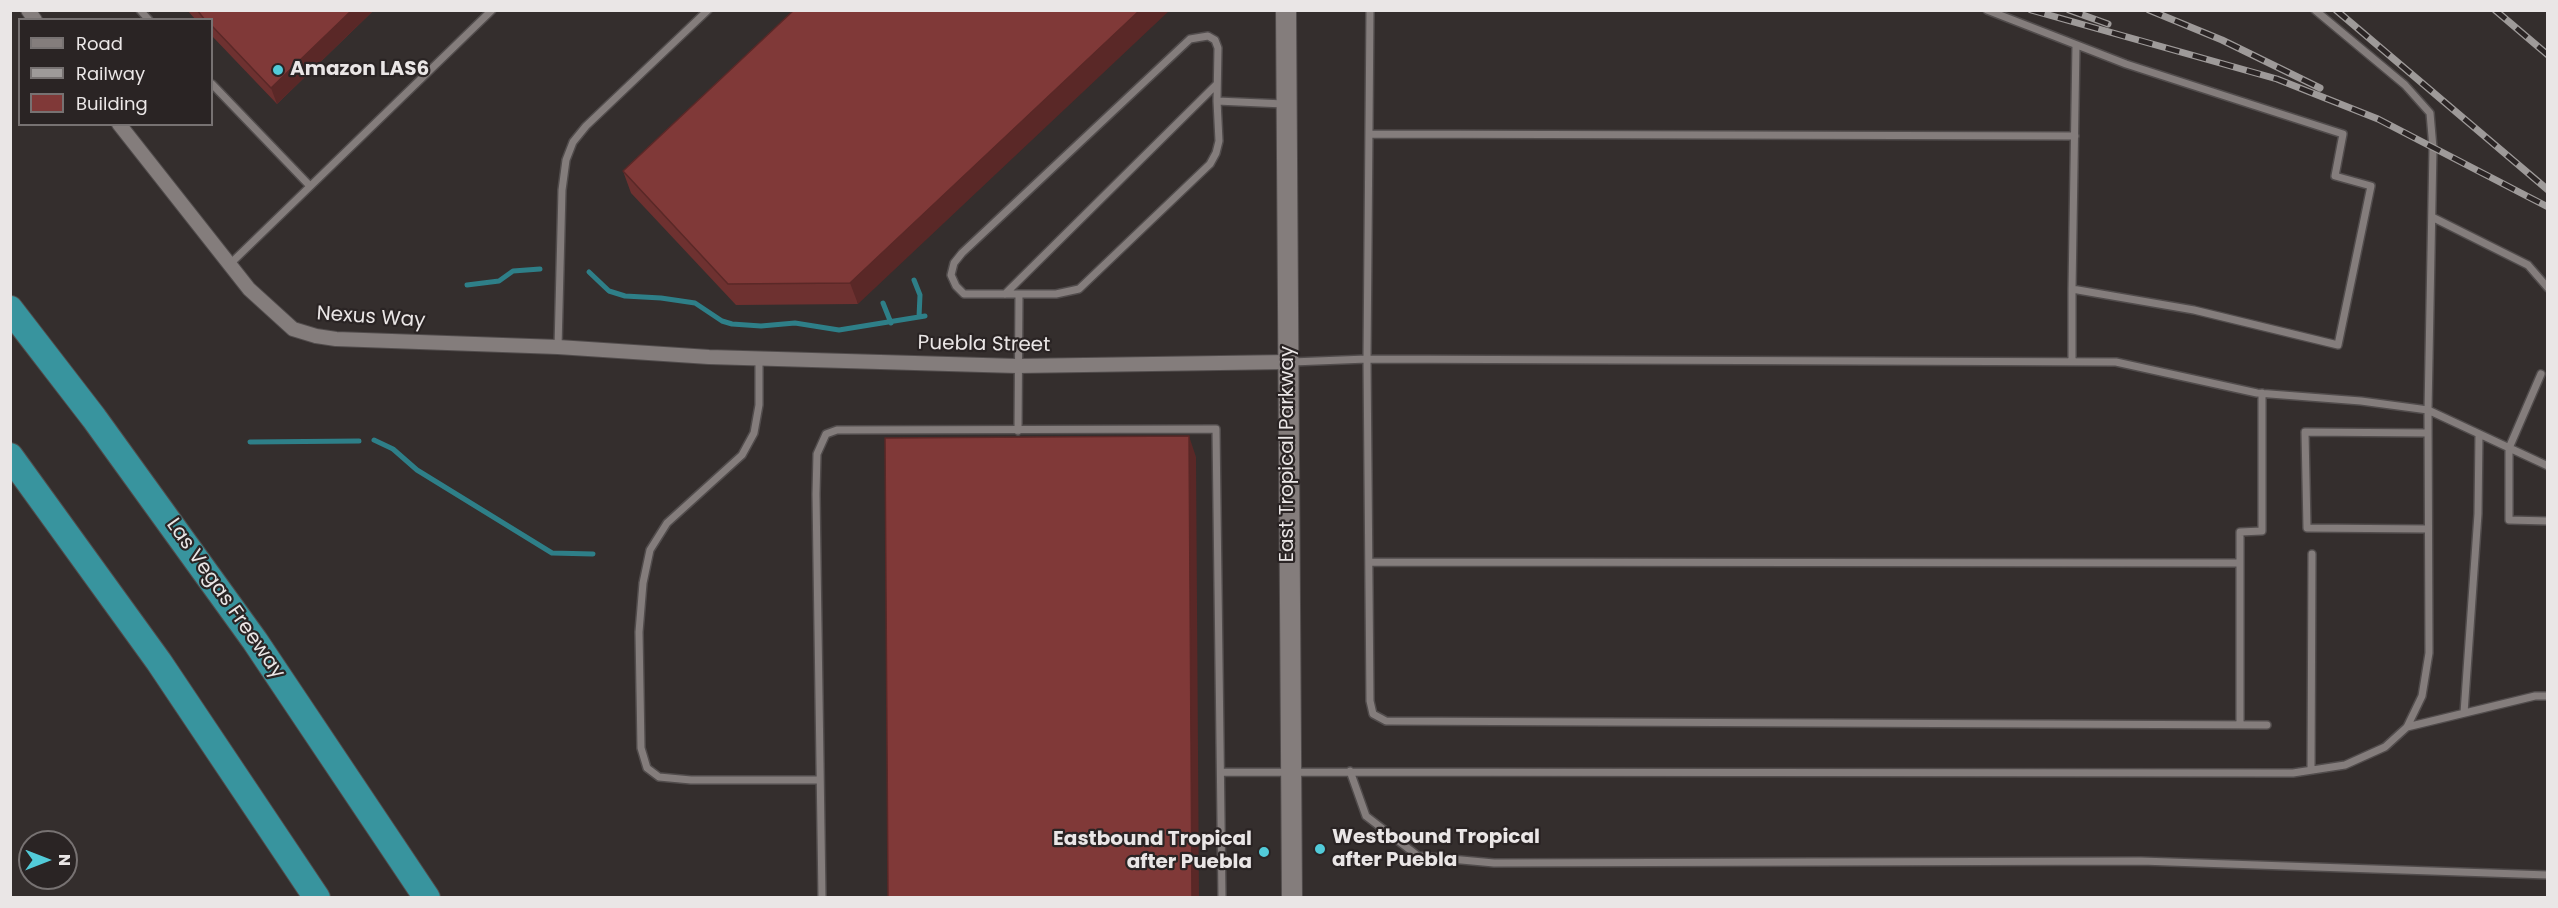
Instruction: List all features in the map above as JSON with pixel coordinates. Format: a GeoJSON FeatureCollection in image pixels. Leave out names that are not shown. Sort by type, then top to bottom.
{"type":"FeatureCollection","features":[{"type":"Feature","properties":{"kind":"highway","name":"Las Vegas Freeway"},"geometry":{"type":"LineString","coordinates":[[10,309],[94,418],[255,641],[427,897]]}},
{"type":"Feature","properties":{"kind":"highway"},"geometry":{"type":"LineString","coordinates":[[10,456],[159,662],[317,897]]}},
{"type":"Feature","properties":{"kind":"street","name":"East Tropical Parkway"},"geometry":{"type":"LineString","coordinates":[[1286,10],[1292,897]]}},
{"type":"Feature","properties":{"kind":"street","name":"Nexus Way"},"geometry":{"type":"LineString","coordinates":[[121,126],[249,289],[292,329],[336,339],[558,347],[680,355]]}},
{"type":"Feature","properties":{"kind":"street","name":"Puebla Street"},"geometry":{"type":"LineString","coordinates":[[680,355],[1017,366],[1288,362]]}},
{"type":"Feature","properties":{"kind":"lane"},"geometry":{"type":"LineString","coordinates":[[230,264],[492,10]]}},
{"type":"Feature","properties":{"kind":"lane"},"geometry":{"type":"LineString","coordinates":[[558,347],[562,190],[566,160],[573,142],[586,126],[708,10]]}},
{"type":"Feature","properties":{"kind":"lane"},"geometry":{"type":"LineString","coordinates":[[1370,10],[1367,359],[1370,701],[1373,714],[1386,721],[2267,725]]}},
{"type":"Feature","properties":{"kind":"lane"},"geometry":{"type":"LineString","coordinates":[[1987,10],[2126,64],[2343,134],[2335,176],[2371,186],[2338,345],[2194,310],[2072,289]]}},
{"type":"Feature","properties":{"kind":"lane"},"geometry":{"type":"LineString","coordinates":[[1222,772],[2293,773],[2345,765],[2385,747],[2407,727],[2422,696],[2428,653],[2428,410],[2433,147],[2430,113],[2405,85],[2315,10]]}},
{"type":"Feature","properties":{"kind":"lane"},"geometry":{"type":"LineString","coordinates":[[1208,36],[1215,40],[1218,48],[1217,101],[1219,141],[1216,153],[1202,172],[1079,289],[1068,293],[964,294],[956,286],[951,275],[954,263],[962,253],[1190,39],[1208,36]]}},
{"type":"Feature","properties":{"kind":"lane"},"geometry":{"type":"LineString","coordinates":[[2072,362],[2076,45]]}},
{"type":"Feature","properties":{"kind":"lane"},"geometry":{"type":"LineString","coordinates":[[1005,294],[1217,84]]}},
{"type":"Feature","properties":{"kind":"lane"},"geometry":{"type":"LineString","coordinates":[[213,85],[310,186]]}},
{"type":"Feature","properties":{"kind":"lane"},"geometry":{"type":"LineString","coordinates":[[1217,101],[1286,104]]}},
{"type":"Feature","properties":{"kind":"lane"},"geometry":{"type":"LineString","coordinates":[[1370,134],[2074,136]]}},
{"type":"Feature","properties":{"kind":"lane"},"geometry":{"type":"LineString","coordinates":[[2432,217],[2528,266],[2547,288]]}},
{"type":"Feature","properties":{"kind":"lane"},"geometry":{"type":"LineString","coordinates":[[1018,431],[1019,294]]}},
{"type":"Feature","properties":{"kind":"lane"},"geometry":{"type":"LineString","coordinates":[[759,358],[759,405],[754,433],[742,455],[667,523],[650,550],[643,583],[639,632],[641,748],[647,768],[660,777],[691,780],[820,780]]}},
{"type":"Feature","properties":{"kind":"lane"},"geometry":{"type":"LineString","coordinates":[[1288,362],[1367,359],[2116,362],[2262,393],[2361,401],[2428,410],[2547,466]]}},
{"type":"Feature","properties":{"kind":"lane"},"geometry":{"type":"LineString","coordinates":[[2541,374],[2509,448],[2509,520],[2547,521]]}},
{"type":"Feature","properties":{"kind":"lane"},"geometry":{"type":"LineString","coordinates":[[2240,725],[2240,532],[2262,531],[2262,393]]}},
{"type":"Feature","properties":{"kind":"lane"},"geometry":{"type":"LineString","coordinates":[[822,897],[816,484],[817,454],[826,434],[837,430],[1216,429],[1222,897]]}},
{"type":"Feature","properties":{"kind":"lane"},"geometry":{"type":"LineString","coordinates":[[2428,433],[2305,432],[2307,528],[2428,529]]}},
{"type":"Feature","properties":{"kind":"lane"},"geometry":{"type":"LineString","coordinates":[[2464,713],[2478,514],[2479,434]]}},
{"type":"Feature","properties":{"kind":"lane"},"geometry":{"type":"LineString","coordinates":[[2312,554],[2312,770]]}},
{"type":"Feature","properties":{"kind":"lane"},"geometry":{"type":"LineString","coordinates":[[1369,562],[2240,563]]}},
{"type":"Feature","properties":{"kind":"lane"},"geometry":{"type":"LineString","coordinates":[[2407,727],[2535,696],[2547,696]]}},
{"type":"Feature","properties":{"kind":"lane"},"geometry":{"type":"LineString","coordinates":[[1350,771],[1366,816],[1418,856],[1494,863],[2141,861],[2547,875]]}},
{"type":"Feature","properties":{"kind":"building","name":"Amazon LAS6"},"geometry":{"type":"Polygon","coordinates":[[[197,10],[352,10],[271,88],[213,27],[213,18],[203,18],[197,10]]]}},
{"type":"Feature","properties":{"kind":"building"},"geometry":{"type":"Polygon","coordinates":[[[794,10],[1140,10],[850,283],[728,284],[623,171],[794,10]]]}},
{"type":"Feature","properties":{"kind":"building"},"geometry":{"type":"Polygon","coordinates":[[[1189,436],[1192,897],[888,897],[885,438],[1189,436]]]}},
{"type":"Feature","properties":{"kind":"waterway"},"geometry":{"type":"LineString","coordinates":[[467,285],[499,281],[513,271],[540,269]]}},
{"type":"Feature","properties":{"kind":"waterway"},"geometry":{"type":"LineString","coordinates":[[589,272],[609,291],[625,296],[695,303],[722,321],[732,324],[761,326],[795,323],[839,330],[925,316]]}},
{"type":"Feature","properties":{"kind":"waterway"},"geometry":{"type":"LineString","coordinates":[[914,280],[920,295],[919,317]]}},
{"type":"Feature","properties":{"kind":"waterway"},"geometry":{"type":"LineString","coordinates":[[883,303],[891,323]]}},
{"type":"Feature","properties":{"kind":"waterway"},"geometry":{"type":"LineString","coordinates":[[374,440],[393,449],[417,470],[552,553],[593,554]]}},
{"type":"Feature","properties":{"kind":"waterway"},"geometry":{"type":"LineString","coordinates":[[250,442],[359,441]]}},
{"type":"Feature","properties":{"kind":"railway"},"geometry":{"type":"LineString","coordinates":[[2031,10],[2277,79],[2378,119],[2548,207]]}},
{"type":"Feature","properties":{"kind":"railway"},"geometry":{"type":"LineString","coordinates":[[2069,10],[2108,24]]}},
{"type":"Feature","properties":{"kind":"railway"},"geometry":{"type":"LineString","coordinates":[[2149,10],[2222,40],[2320,88]]}},
{"type":"Feature","properties":{"kind":"railway"},"geometry":{"type":"LineString","coordinates":[[2336,10],[2548,190]]}},
{"type":"Feature","properties":{"kind":"railway"},"geometry":{"type":"LineString","coordinates":[[2495,10],[2548,55]]}},
{"type":"Feature","properties":{"kind":"place","name":"Amazon LAS6"},"geometry":{"type":"Point","coordinates":[278,70]}},
{"type":"Feature","properties":{"kind":"place","name":"Westbound Tropical after Puebla"},"geometry":{"type":"Point","coordinates":[1320,849]}},
{"type":"Feature","properties":{"kind":"place","name":"Eastbound Tropical after Puebla"},"geometry":{"type":"Point","coordinates":[1264,852]}}]}
